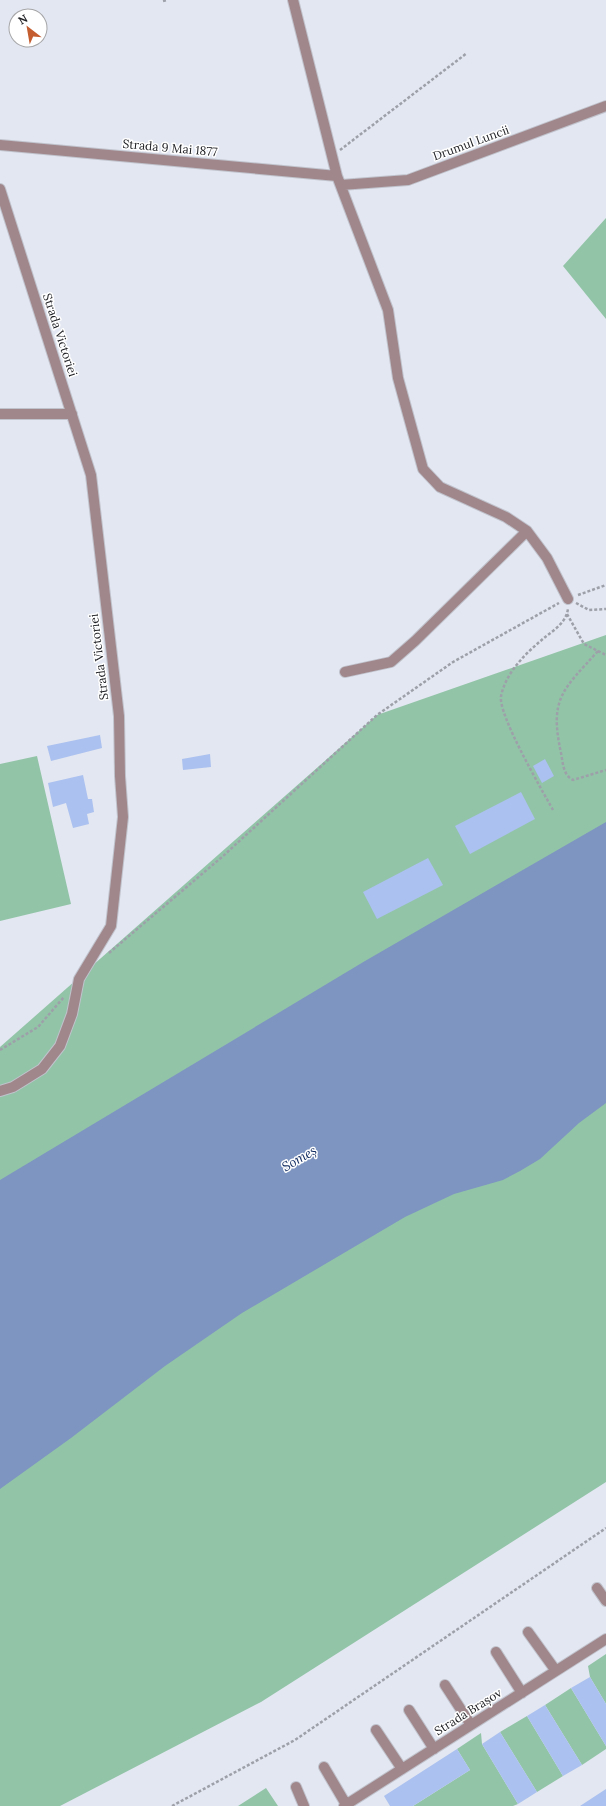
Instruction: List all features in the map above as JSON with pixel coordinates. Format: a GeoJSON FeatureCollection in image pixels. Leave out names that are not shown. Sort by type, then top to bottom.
{"type":"FeatureCollection","features":[{"type":"Feature","properties":{"kind":"street"},"geometry":{"type":"LineString","coordinates":[[293,0],[339,180],[388,310],[398,378],[423,469],[440,487],[506,518],[527,531],[547,558],[568,598]]}},
{"type":"Feature","properties":{"kind":"street","name":"Drumul Luncii"},"geometry":{"type":"LineString","coordinates":[[339,180],[408,180],[606,106]]}},
{"type":"Feature","properties":{"kind":"street","name":"Strada 9 Mai 1877"},"geometry":{"type":"LineString","coordinates":[[0,145],[339,180]]}},
{"type":"Feature","properties":{"kind":"street","name":"Strada Victoriei"},"geometry":{"type":"LineString","coordinates":[[0,189],[91,475],[119,716],[120,776],[123,817],[111,926],[79,979],[72,1014],[60,1046],[42,1069],[13,1087],[0,1091]]}},
{"type":"Feature","properties":{"kind":"street"},"geometry":{"type":"LineString","coordinates":[[0,414],[72,414]]}},
{"type":"Feature","properties":{"kind":"street"},"geometry":{"type":"LineString","coordinates":[[345,672],[391,662],[415,641],[527,531]]}},
{"type":"Feature","properties":{"kind":"street"},"geometry":{"type":"LineString","coordinates":[[597,1588],[606,1601]]}},
{"type":"Feature","properties":{"kind":"street"},"geometry":{"type":"LineString","coordinates":[[528,1632],[556,1672]]}},
{"type":"Feature","properties":{"kind":"street","name":"Strada Brașov"},"geometry":{"type":"LineString","coordinates":[[346,1806],[434,1748],[606,1639]]}},
{"type":"Feature","properties":{"kind":"street"},"geometry":{"type":"LineString","coordinates":[[496,1652],[522,1693]]}},
{"type":"Feature","properties":{"kind":"street"},"geometry":{"type":"LineString","coordinates":[[445,1685],[471,1725]]}},
{"type":"Feature","properties":{"kind":"street"},"geometry":{"type":"LineString","coordinates":[[409,1710],[434,1748]]}},
{"type":"Feature","properties":{"kind":"street"},"geometry":{"type":"LineString","coordinates":[[376,1730],[402,1769]]}},
{"type":"Feature","properties":{"kind":"street"},"geometry":{"type":"LineString","coordinates":[[324,1767],[346,1806]]}},
{"type":"Feature","properties":{"kind":"street"},"geometry":{"type":"LineString","coordinates":[[296,1787],[304,1806]]}},
{"type":"Feature","properties":{"kind":"path"},"geometry":{"type":"LineString","coordinates":[[163,1],[167,0]]}},
{"type":"Feature","properties":{"kind":"path"},"geometry":{"type":"LineString","coordinates":[[332,157],[467,53]]}},
{"type":"Feature","properties":{"kind":"path"},"geometry":{"type":"LineString","coordinates":[[109,954],[222,857],[377,715],[453,662],[568,598],[606,585]]}},
{"type":"Feature","properties":{"kind":"path"},"geometry":{"type":"LineString","coordinates":[[568,598],[589,610],[606,609]]}},
{"type":"Feature","properties":{"kind":"path"},"geometry":{"type":"LineString","coordinates":[[568,598],[568,614],[584,644],[606,655]]}},
{"type":"Feature","properties":{"kind":"path"},"geometry":{"type":"LineString","coordinates":[[553,810],[509,725],[501,698],[506,683],[525,653],[559,626],[568,614]]}},
{"type":"Feature","properties":{"kind":"path"},"geometry":{"type":"LineString","coordinates":[[598,651],[571,681],[560,698],[556,714],[558,739],[564,770],[568,778],[573,780],[606,770]]}},
{"type":"Feature","properties":{"kind":"path"},"geometry":{"type":"LineString","coordinates":[[0,1050],[38,1027],[79,979]]}},
{"type":"Feature","properties":{"kind":"path"},"geometry":{"type":"LineString","coordinates":[[172,1806],[295,1740],[606,1528]]}},
{"type":"Feature","properties":{"kind":"green space"},"geometry":{"type":"Polygon","coordinates":[[[606,218],[606,319],[563,266],[606,218]]]}},
{"type":"Feature","properties":{"kind":"green space"},"geometry":{"type":"Polygon","coordinates":[[[606,635],[606,1482],[261,1702],[60,1806],[0,1806],[0,1047],[377,715],[606,635]]]}},
{"type":"Feature","properties":{"kind":"green space"},"geometry":{"type":"Polygon","coordinates":[[[37,756],[71,904],[0,921],[0,764],[37,756]]]}},
{"type":"Feature","properties":{"kind":"green space"},"geometry":{"type":"Polygon","coordinates":[[[606,1654],[606,1704],[590,1677],[588,1666],[606,1654]]]}},
{"type":"Feature","properties":{"kind":"green space"},"geometry":{"type":"Polygon","coordinates":[[[571,1688],[606,1746],[606,1749],[582,1765],[545,1705],[571,1688]]]}},
{"type":"Feature","properties":{"kind":"green space"},"geometry":{"type":"Polygon","coordinates":[[[527,1716],[563,1776],[537,1792],[500,1732],[527,1716]]]}},
{"type":"Feature","properties":{"kind":"green space"},"geometry":{"type":"Polygon","coordinates":[[[481,1733],[482,1744],[518,1804],[513,1806],[413,1806],[470,1770],[457,1749],[481,1733]]]}},
{"type":"Feature","properties":{"kind":"green space"},"geometry":{"type":"Polygon","coordinates":[[[266,1788],[278,1806],[238,1806],[266,1788]]]}},
{"type":"Feature","properties":{"kind":"water","name":"Someș"},"geometry":{"type":"Polygon","coordinates":[[[606,822],[606,1103],[579,1123],[540,1159],[520,1171],[503,1180],[454,1194],[405,1217],[242,1313],[165,1366],[71,1438],[0,1489],[0,1180],[365,961],[606,822]]]}},
{"type":"Feature","properties":{"kind":"building"},"geometry":{"type":"Polygon","coordinates":[[[100,735],[102,748],[51,761],[47,746],[100,735]]]}},
{"type":"Feature","properties":{"kind":"building"},"geometry":{"type":"Polygon","coordinates":[[[210,754],[211,767],[183,770],[182,759],[210,754]]]}},
{"type":"Feature","properties":{"kind":"building"},"geometry":{"type":"Polygon","coordinates":[[[545,759],[554,776],[542,783],[533,766],[545,759]]]}},
{"type":"Feature","properties":{"kind":"building"},"geometry":{"type":"Polygon","coordinates":[[[83,775],[88,799],[92,799],[94,812],[87,814],[89,824],[73,828],[66,803],[53,807],[48,783],[83,775]]]}},
{"type":"Feature","properties":{"kind":"building"},"geometry":{"type":"Polygon","coordinates":[[[521,792],[535,819],[470,854],[455,826],[521,792]]]}},
{"type":"Feature","properties":{"kind":"building"},"geometry":{"type":"Polygon","coordinates":[[[428,858],[443,885],[377,919],[363,892],[428,858]]]}},
{"type":"Feature","properties":{"kind":"building"},"geometry":{"type":"Polygon","coordinates":[[[590,1677],[606,1704],[606,1746],[571,1688],[590,1677]]]}},
{"type":"Feature","properties":{"kind":"building"},"geometry":{"type":"Polygon","coordinates":[[[545,1705],[582,1765],[563,1776],[527,1716],[545,1705]]]}},
{"type":"Feature","properties":{"kind":"building"},"geometry":{"type":"Polygon","coordinates":[[[500,1732],[537,1792],[518,1804],[482,1744],[500,1732]]]}},
{"type":"Feature","properties":{"kind":"building"},"geometry":{"type":"Polygon","coordinates":[[[457,1749],[470,1770],[413,1806],[390,1806],[384,1796],[457,1749]]]}},
{"type":"Feature","properties":{"kind":"building"},"geometry":{"type":"Polygon","coordinates":[[[606,1789],[606,1806],[580,1806],[606,1789]]]}}]}
